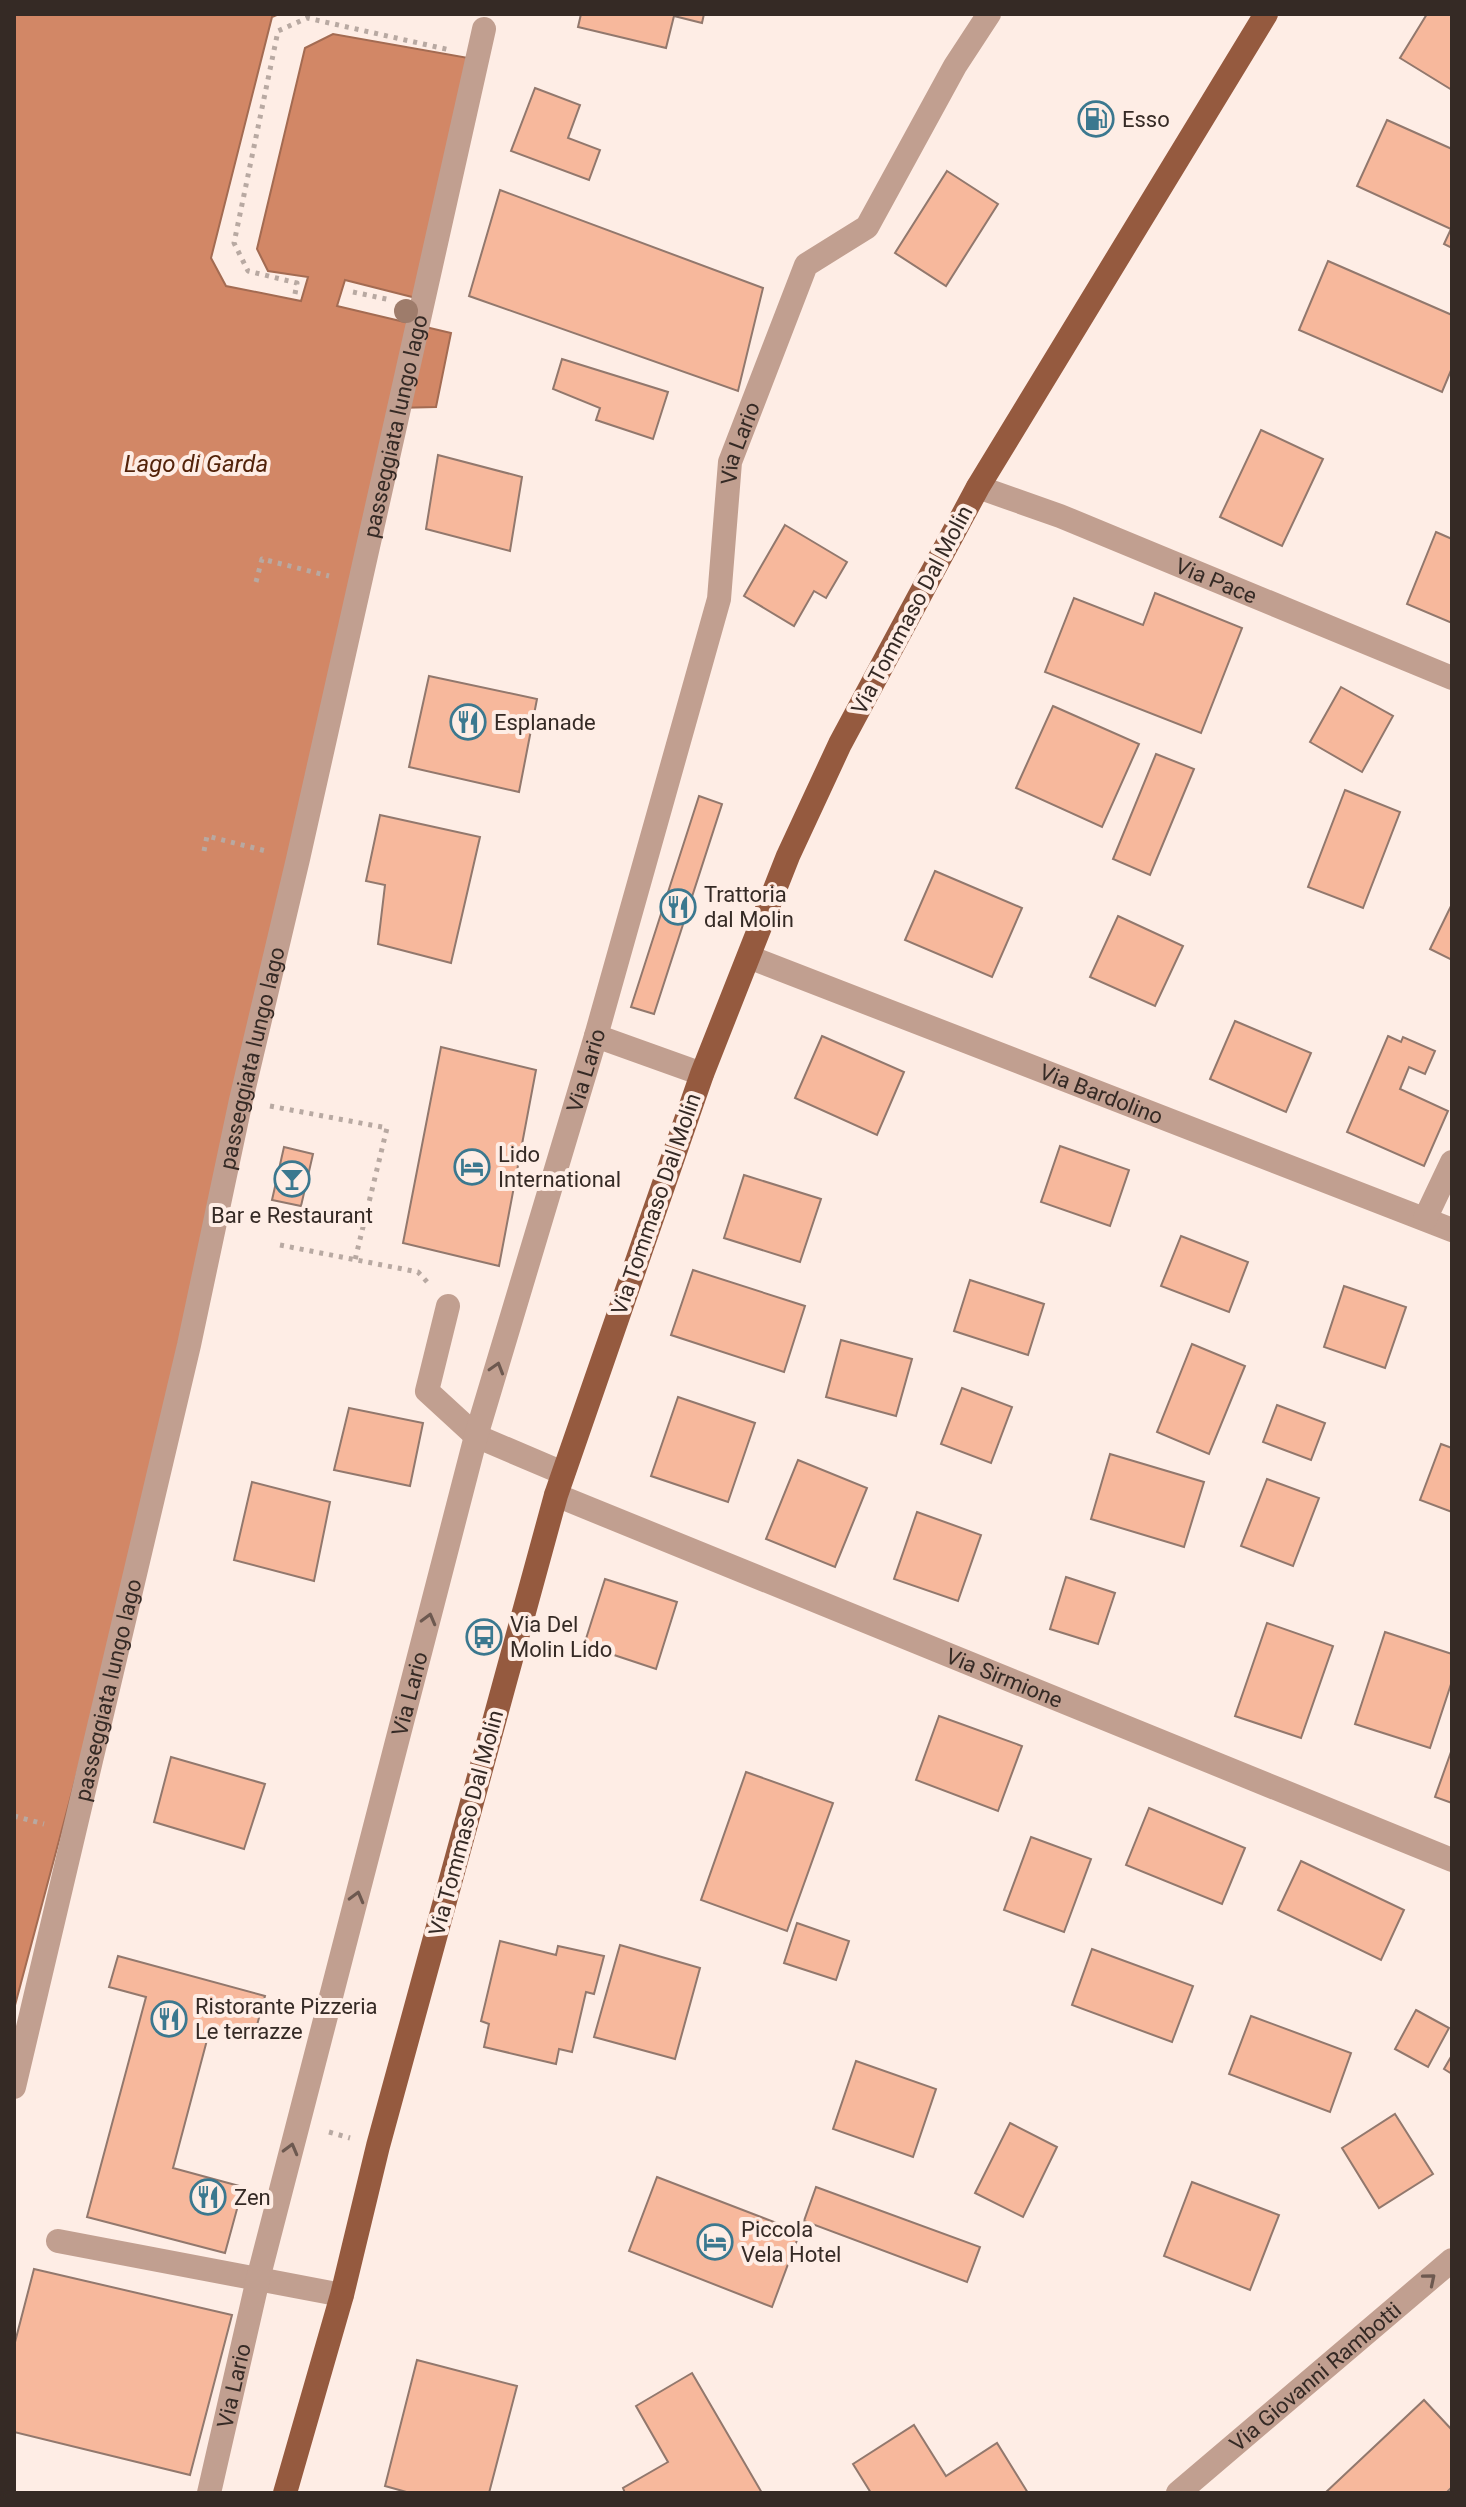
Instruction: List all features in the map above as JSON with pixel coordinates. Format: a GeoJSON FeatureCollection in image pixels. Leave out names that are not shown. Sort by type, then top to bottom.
{"type":"FeatureCollection","features":[{"type":"Feature","properties":{"kind":"main road","name":"Via Tommaso Dal Molin"},"geometry":{"type":"LineString","coordinates":[[285,2493],[342,2295],[378,2146],[559,1484],[702,1074],[788,856],[840,744],[978,487],[1266,14]]}},
{"type":"Feature","properties":{"kind":"street","name":"Via Lario"},"geometry":{"type":"LineString","coordinates":[[209,2493],[258,2279],[476,1436],[596,1036],[719,599],[730,462],[806,265],[867,227],[955,66],[989,14]]}},
{"type":"Feature","properties":{"kind":"street","name":"passeggiata lungo lago"},"geometry":{"type":"LineString","coordinates":[[14,2087],[189,1345],[241,1100],[484,29]]}},
{"type":"Feature","properties":{"kind":"street","name":"Via Pace"},"geometry":{"type":"LineString","coordinates":[[978,487],[1060,516],[1452,678]]}},
{"type":"Feature","properties":{"kind":"street","name":"Via Bardolino"},"geometry":{"type":"LineString","coordinates":[[749,957],[1452,1230]]}},
{"type":"Feature","properties":{"kind":"street"},"geometry":{"type":"LineString","coordinates":[[596,1036],[702,1074]]}},
{"type":"Feature","properties":{"kind":"street"},"geometry":{"type":"LineString","coordinates":[[1425,1219],[1452,1162]]}},
{"type":"Feature","properties":{"kind":"street","name":"Via Sirmione"},"geometry":{"type":"LineString","coordinates":[[448,1306],[427,1391],[476,1436],[559,1484],[1452,1860]]}},
{"type":"Feature","properties":{"kind":"street"},"geometry":{"type":"LineString","coordinates":[[58,2241],[342,2295]]}},
{"type":"Feature","properties":{"kind":"street","name":"Via Giovanni Rambotti"},"geometry":{"type":"LineString","coordinates":[[1178,2493],[1452,2260]]}},
{"type":"Feature","properties":{"kind":"path"},"geometry":{"type":"LineString","coordinates":[[295,294],[297,283],[248,271],[234,243],[278,31],[307,18],[478,56]]}},
{"type":"Feature","properties":{"kind":"path"},"geometry":{"type":"LineString","coordinates":[[256,582],[262,559],[339,578]]}},
{"type":"Feature","properties":{"kind":"path"},"geometry":{"type":"LineString","coordinates":[[204,851],[207,836],[298,859]]}},
{"type":"Feature","properties":{"kind":"path"},"geometry":{"type":"LineString","coordinates":[[302,1112],[387,1128],[355,1260]]}},
{"type":"Feature","properties":{"kind":"path"},"geometry":{"type":"LineString","coordinates":[[280,1245],[418,1272],[448,1306]]}},
{"type":"Feature","properties":{"kind":"water","name":"Lago di Garda"},"geometry":{"type":"Polygon","coordinates":[[[14,14],[279,14],[272,17],[211,258],[226,286],[301,301],[308,277],[268,271],[257,249],[305,48],[333,34],[474,59],[420,299],[345,280],[337,306],[451,333],[436,407],[395,408],[130,1575],[14,2009],[14,14]]]}},
{"type":"Feature","properties":{"kind":"building"},"geometry":{"type":"Polygon","coordinates":[[[581,14],[704,14],[702,23],[674,16],[666,48],[578,27],[581,14]]]}},
{"type":"Feature","properties":{"kind":"building"},"geometry":{"type":"Polygon","coordinates":[[[1427,14],[1452,14],[1452,90],[1400,58],[1427,14]]]}},
{"type":"Feature","properties":{"kind":"building"},"geometry":{"type":"Polygon","coordinates":[[[535,88],[580,105],[568,138],[600,150],[589,180],[511,151],[535,88]]]}},
{"type":"Feature","properties":{"kind":"building"},"geometry":{"type":"Polygon","coordinates":[[[1387,120],[1452,149],[1452,248],[1444,244],[1451,229],[1357,186],[1387,120]]]}},
{"type":"Feature","properties":{"kind":"building"},"geometry":{"type":"Polygon","coordinates":[[[947,171],[998,204],[946,286],[895,253],[947,171]]]}},
{"type":"Feature","properties":{"kind":"building"},"geometry":{"type":"Polygon","coordinates":[[[500,190],[763,288],[738,391],[469,296],[500,190]]]}},
{"type":"Feature","properties":{"kind":"building"},"geometry":{"type":"Polygon","coordinates":[[[1328,261],[1452,315],[1452,368],[1442,392],[1299,330],[1328,261]]]}},
{"type":"Feature","properties":{"kind":"building"},"geometry":{"type":"Polygon","coordinates":[[[562,359],[668,392],[653,439],[596,420],[600,408],[553,389],[562,359]]]}},
{"type":"Feature","properties":{"kind":"building"},"geometry":{"type":"Polygon","coordinates":[[[1261,430],[1323,459],[1282,546],[1220,517],[1261,430]]]}},
{"type":"Feature","properties":{"kind":"building"},"geometry":{"type":"Polygon","coordinates":[[[438,455],[522,477],[510,551],[426,529],[438,455]]]}},
{"type":"Feature","properties":{"kind":"building"},"geometry":{"type":"Polygon","coordinates":[[[785,525],[847,562],[826,598],[814,591],[794,626],[744,596],[785,525]]]}},
{"type":"Feature","properties":{"kind":"building"},"geometry":{"type":"Polygon","coordinates":[[[1436,532],[1452,539],[1452,623],[1407,604],[1436,532]]]}},
{"type":"Feature","properties":{"kind":"building"},"geometry":{"type":"Polygon","coordinates":[[[1155,593],[1242,628],[1201,733],[1045,672],[1074,598],[1143,625],[1155,593]]]}},
{"type":"Feature","properties":{"kind":"building"},"geometry":{"type":"Polygon","coordinates":[[[429,676],[537,699],[519,792],[409,767],[429,676]]]}},
{"type":"Feature","properties":{"kind":"building"},"geometry":{"type":"Polygon","coordinates":[[[1341,687],[1393,716],[1362,772],[1310,742],[1341,687]]]}},
{"type":"Feature","properties":{"kind":"building"},"geometry":{"type":"Polygon","coordinates":[[[1053,706],[1139,744],[1102,827],[1016,788],[1053,706]]]}},
{"type":"Feature","properties":{"kind":"building"},"geometry":{"type":"Polygon","coordinates":[[[1156,754],[1194,769],[1150,875],[1113,859],[1156,754]]]}},
{"type":"Feature","properties":{"kind":"building"},"geometry":{"type":"Polygon","coordinates":[[[1345,790],[1400,812],[1363,908],[1308,887],[1345,790]]]}},
{"type":"Feature","properties":{"kind":"building"},"geometry":{"type":"Polygon","coordinates":[[[699,796],[722,804],[654,1014],[631,1007],[699,796]]]}},
{"type":"Feature","properties":{"kind":"building"},"geometry":{"type":"Polygon","coordinates":[[[380,815],[480,837],[451,963],[378,944],[385,885],[366,881],[380,815]]]}},
{"type":"Feature","properties":{"kind":"building"},"geometry":{"type":"Polygon","coordinates":[[[935,871],[1022,908],[992,977],[905,940],[935,871]]]}},
{"type":"Feature","properties":{"kind":"building"},"geometry":{"type":"Polygon","coordinates":[[[1452,907],[1452,960],[1430,949],[1452,907]]]}},
{"type":"Feature","properties":{"kind":"building"},"geometry":{"type":"Polygon","coordinates":[[[1118,916],[1183,946],[1155,1006],[1090,977],[1118,916]]]}},
{"type":"Feature","properties":{"kind":"building"},"geometry":{"type":"Polygon","coordinates":[[[1235,1021],[1311,1053],[1286,1112],[1210,1079],[1235,1021]]]}},
{"type":"Feature","properties":{"kind":"building"},"geometry":{"type":"Polygon","coordinates":[[[822,1036],[904,1072],[877,1135],[795,1098],[822,1036]]]}},
{"type":"Feature","properties":{"kind":"building"},"geometry":{"type":"Polygon","coordinates":[[[1388,1036],[1401,1042],[1403,1037],[1435,1051],[1425,1074],[1409,1067],[1400,1089],[1448,1111],[1424,1166],[1347,1132],[1388,1036]]]}},
{"type":"Feature","properties":{"kind":"building"},"geometry":{"type":"Polygon","coordinates":[[[441,1047],[536,1070],[499,1266],[403,1243],[441,1047]]]}},
{"type":"Feature","properties":{"kind":"building"},"geometry":{"type":"Polygon","coordinates":[[[1060,1146],[1129,1170],[1110,1226],[1041,1202],[1060,1146]]]}},
{"type":"Feature","properties":{"kind":"building"},"geometry":{"type":"Polygon","coordinates":[[[284,1147],[313,1154],[301,1206],[272,1200],[284,1147]]]}},
{"type":"Feature","properties":{"kind":"building"},"geometry":{"type":"Polygon","coordinates":[[[744,1175],[821,1199],[800,1262],[724,1238],[744,1175]]]}},
{"type":"Feature","properties":{"kind":"building"},"geometry":{"type":"Polygon","coordinates":[[[1181,1236],[1248,1262],[1229,1312],[1161,1286],[1181,1236]]]}},
{"type":"Feature","properties":{"kind":"building"},"geometry":{"type":"Polygon","coordinates":[[[693,1270],[805,1306],[784,1372],[671,1335],[693,1270]]]}},
{"type":"Feature","properties":{"kind":"building"},"geometry":{"type":"Polygon","coordinates":[[[970,1280],[1044,1304],[1028,1355],[954,1331],[970,1280]]]}},
{"type":"Feature","properties":{"kind":"building"},"geometry":{"type":"Polygon","coordinates":[[[1344,1286],[1406,1307],[1385,1368],[1324,1347],[1344,1286]]]}},
{"type":"Feature","properties":{"kind":"building"},"geometry":{"type":"Polygon","coordinates":[[[841,1340],[912,1359],[896,1416],[826,1397],[841,1340]]]}},
{"type":"Feature","properties":{"kind":"building"},"geometry":{"type":"Polygon","coordinates":[[[1192,1344],[1245,1366],[1209,1454],[1157,1432],[1192,1344]]]}},
{"type":"Feature","properties":{"kind":"building"},"geometry":{"type":"Polygon","coordinates":[[[962,1388],[1012,1407],[991,1463],[941,1444],[962,1388]]]}},
{"type":"Feature","properties":{"kind":"building"},"geometry":{"type":"Polygon","coordinates":[[[678,1397],[755,1423],[728,1502],[651,1476],[678,1397]]]}},
{"type":"Feature","properties":{"kind":"building"},"geometry":{"type":"Polygon","coordinates":[[[1277,1405],[1325,1423],[1311,1460],[1263,1442],[1277,1405]]]}},
{"type":"Feature","properties":{"kind":"building"},"geometry":{"type":"Polygon","coordinates":[[[349,1408],[423,1423],[410,1486],[334,1470],[349,1408]]]}},
{"type":"Feature","properties":{"kind":"building"},"geometry":{"type":"Polygon","coordinates":[[[1441,1444],[1452,1448],[1452,1512],[1420,1500],[1441,1444]]]}},
{"type":"Feature","properties":{"kind":"building"},"geometry":{"type":"Polygon","coordinates":[[[1110,1454],[1204,1482],[1184,1547],[1091,1519],[1110,1454]]]}},
{"type":"Feature","properties":{"kind":"building"},"geometry":{"type":"Polygon","coordinates":[[[798,1460],[867,1488],[835,1567],[766,1539],[798,1460]]]}},
{"type":"Feature","properties":{"kind":"building"},"geometry":{"type":"Polygon","coordinates":[[[1267,1479],[1319,1498],[1293,1566],[1241,1546],[1267,1479]]]}},
{"type":"Feature","properties":{"kind":"building"},"geometry":{"type":"Polygon","coordinates":[[[252,1482],[330,1502],[314,1581],[234,1560],[252,1482]]]}},
{"type":"Feature","properties":{"kind":"building"},"geometry":{"type":"Polygon","coordinates":[[[917,1512],[981,1535],[958,1601],[894,1579],[917,1512]]]}},
{"type":"Feature","properties":{"kind":"building"},"geometry":{"type":"Polygon","coordinates":[[[1066,1577],[1115,1593],[1098,1644],[1050,1629],[1066,1577]]]}},
{"type":"Feature","properties":{"kind":"building"},"geometry":{"type":"Polygon","coordinates":[[[605,1579],[677,1602],[656,1669],[584,1645],[605,1579]]]}},
{"type":"Feature","properties":{"kind":"building"},"geometry":{"type":"Polygon","coordinates":[[[1267,1623],[1333,1646],[1301,1738],[1235,1716],[1267,1623]]]}},
{"type":"Feature","properties":{"kind":"building"},"geometry":{"type":"Polygon","coordinates":[[[1385,1632],[1452,1654],[1452,1681],[1430,1748],[1355,1724],[1385,1632]]]}},
{"type":"Feature","properties":{"kind":"building"},"geometry":{"type":"Polygon","coordinates":[[[939,1716],[1022,1746],[998,1811],[916,1780],[939,1716]]]}},
{"type":"Feature","properties":{"kind":"building"},"geometry":{"type":"Polygon","coordinates":[[[1452,1749],[1452,1803],[1435,1797],[1452,1749]]]}},
{"type":"Feature","properties":{"kind":"building"},"geometry":{"type":"Polygon","coordinates":[[[171,1757],[265,1784],[244,1849],[154,1822],[171,1757]]]}},
{"type":"Feature","properties":{"kind":"building"},"geometry":{"type":"Polygon","coordinates":[[[746,1772],[833,1803],[787,1931],[701,1900],[746,1772]]]}},
{"type":"Feature","properties":{"kind":"building"},"geometry":{"type":"Polygon","coordinates":[[[1149,1808],[1245,1848],[1222,1904],[1126,1865],[1149,1808]]]}},
{"type":"Feature","properties":{"kind":"building"},"geometry":{"type":"Polygon","coordinates":[[[1031,1837],[1091,1859],[1064,1932],[1004,1910],[1031,1837]]]}},
{"type":"Feature","properties":{"kind":"building"},"geometry":{"type":"Polygon","coordinates":[[[1301,1861],[1404,1910],[1381,1960],[1278,1910],[1301,1861]]]}},
{"type":"Feature","properties":{"kind":"building"},"geometry":{"type":"Polygon","coordinates":[[[797,1923],[849,1941],[836,1980],[784,1963],[797,1923]]]}},
{"type":"Feature","properties":{"kind":"building"},"geometry":{"type":"Polygon","coordinates":[[[500,1941],[556,1955],[558,1946],[604,1956],[594,1994],[586,1992],[572,2052],[559,2049],[556,2064],[484,2047],[489,2024],[481,2021],[500,1941]]]}},
{"type":"Feature","properties":{"kind":"building"},"geometry":{"type":"Polygon","coordinates":[[[620,1945],[700,1968],[675,2059],[594,2037],[620,1945]]]}},
{"type":"Feature","properties":{"kind":"building"},"geometry":{"type":"Polygon","coordinates":[[[1092,1949],[1193,1986],[1172,2042],[1072,2005],[1092,1949]]]}},
{"type":"Feature","properties":{"kind":"building"},"geometry":{"type":"Polygon","coordinates":[[[118,1956],[265,1996],[254,2036],[211,2025],[173,2168],[243,2187],[225,2253],[87,2217],[146,1997],[109,1987],[118,1956]]]}},
{"type":"Feature","properties":{"kind":"building"},"geometry":{"type":"Polygon","coordinates":[[[1416,2010],[1449,2028],[1428,2067],[1395,2049],[1416,2010]]]}},
{"type":"Feature","properties":{"kind":"building"},"geometry":{"type":"Polygon","coordinates":[[[1251,2016],[1351,2053],[1330,2112],[1229,2074],[1251,2016]]]}},
{"type":"Feature","properties":{"kind":"building"},"geometry":{"type":"Polygon","coordinates":[[[1452,2055],[1452,2074],[1444,2069],[1452,2055]]]}},
{"type":"Feature","properties":{"kind":"building"},"geometry":{"type":"Polygon","coordinates":[[[856,2061],[936,2089],[913,2157],[833,2129],[856,2061]]]}},
{"type":"Feature","properties":{"kind":"building"},"geometry":{"type":"Polygon","coordinates":[[[1395,2114],[1433,2174],[1379,2208],[1342,2148],[1395,2114]]]}},
{"type":"Feature","properties":{"kind":"building"},"geometry":{"type":"Polygon","coordinates":[[[1010,2123],[1057,2147],[1023,2217],[975,2193],[1010,2123]]]}},
{"type":"Feature","properties":{"kind":"building","name":"Piccola Vela Hotel"},"geometry":{"type":"Polygon","coordinates":[[[657,2177],[800,2232],[772,2307],[629,2251],[657,2177]]]}},
{"type":"Feature","properties":{"kind":"building"},"geometry":{"type":"Polygon","coordinates":[[[1192,2182],[1279,2215],[1250,2290],[1164,2256],[1192,2182]]]}},
{"type":"Feature","properties":{"kind":"building"},"geometry":{"type":"Polygon","coordinates":[[[816,2187],[980,2247],[967,2282],[804,2221],[816,2187]]]}},
{"type":"Feature","properties":{"kind":"building"},"geometry":{"type":"Polygon","coordinates":[[[34,2269],[232,2315],[190,2475],[14,2432],[14,2346],[34,2269]]]}},
{"type":"Feature","properties":{"kind":"building"},"geometry":{"type":"Polygon","coordinates":[[[417,2360],[517,2386],[489,2493],[410,2493],[385,2486],[417,2360]]]}},
{"type":"Feature","properties":{"kind":"building"},"geometry":{"type":"Polygon","coordinates":[[[692,2373],[762,2493],[625,2493],[623,2488],[668,2462],[636,2406],[692,2373]]]}},
{"type":"Feature","properties":{"kind":"building"},"geometry":{"type":"Polygon","coordinates":[[[1424,2400],[1452,2430],[1452,2487],[1446,2493],[1325,2493],[1424,2400]]]}},
{"type":"Feature","properties":{"kind":"building"},"geometry":{"type":"Polygon","coordinates":[[[914,2425],[946,2476],[997,2443],[1028,2493],[871,2493],[853,2464],[914,2425]]]}},
{"type":"Feature","properties":{"kind":"place","name":"Esso"},"geometry":{"type":"Point","coordinates":[1096,119]}},
{"type":"Feature","properties":{"kind":"place","name":"Esplanade"},"geometry":{"type":"Point","coordinates":[468,722]}},
{"type":"Feature","properties":{"kind":"place","name":"Trattoria dal Molin"},"geometry":{"type":"Point","coordinates":[678,907]}},
{"type":"Feature","properties":{"kind":"place","name":"Lido International"},"geometry":{"type":"Point","coordinates":[472,1167]}},
{"type":"Feature","properties":{"kind":"place","name":"Bar e Restaurant"},"geometry":{"type":"Point","coordinates":[292,1179]}},
{"type":"Feature","properties":{"kind":"place","name":"Via Del Molin Lido"},"geometry":{"type":"Point","coordinates":[484,1637]}},
{"type":"Feature","properties":{"kind":"place","name":"Ristorante Pizzeria Le terrazze"},"geometry":{"type":"Point","coordinates":[169,2019]}},
{"type":"Feature","properties":{"kind":"place","name":"Zen"},"geometry":{"type":"Point","coordinates":[208,2197]}},
{"type":"Feature","properties":{"kind":"place","name":"Piccola Vela Hotel"},"geometry":{"type":"Point","coordinates":[715,2242]}}]}
